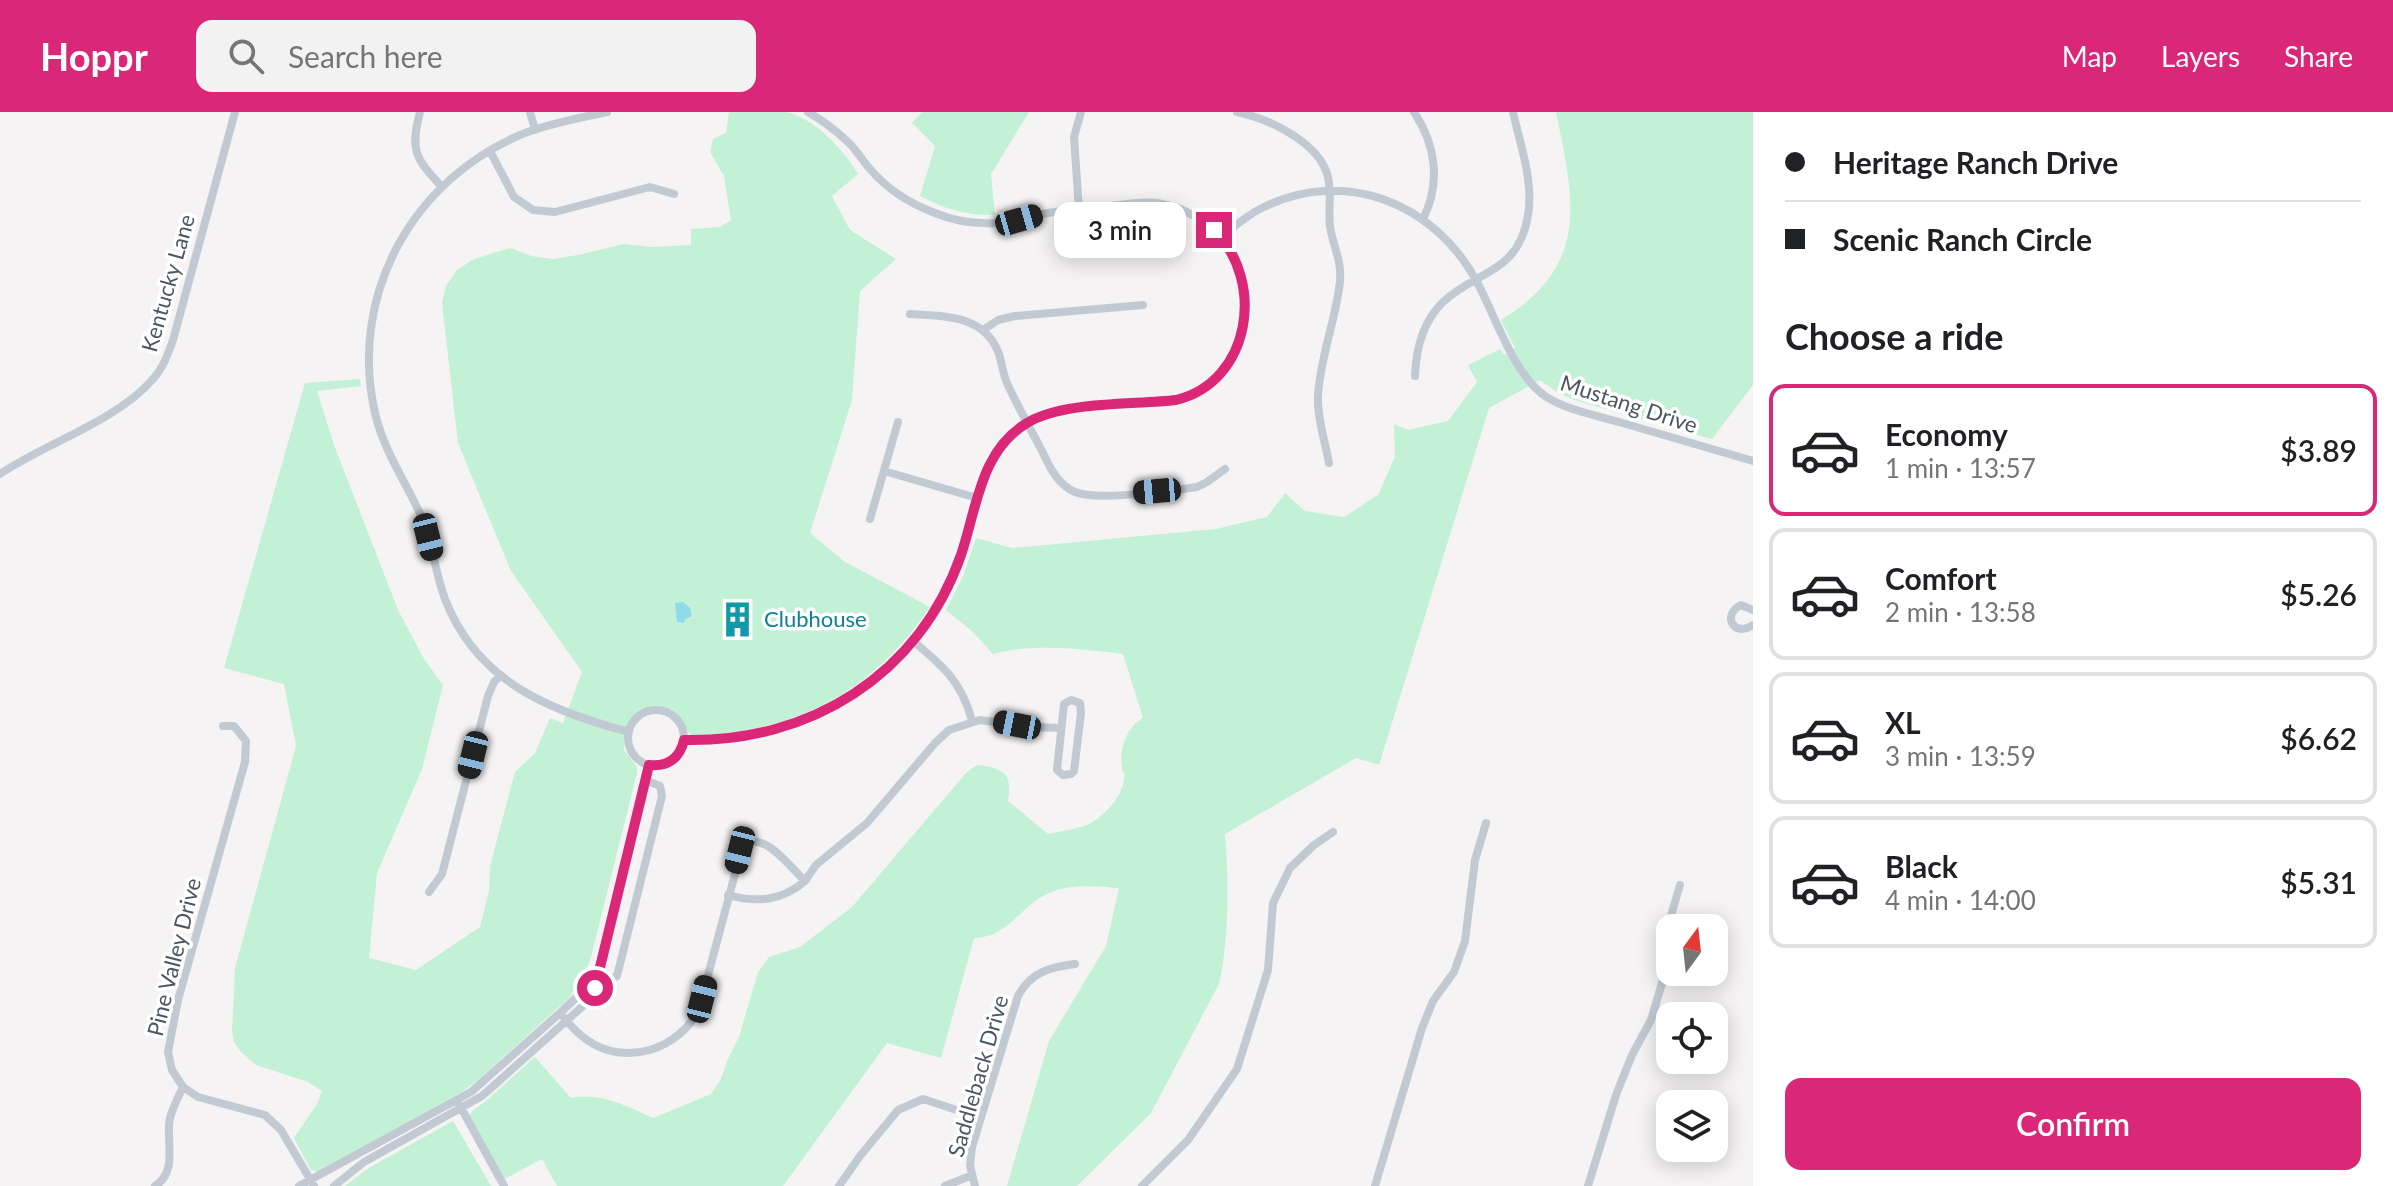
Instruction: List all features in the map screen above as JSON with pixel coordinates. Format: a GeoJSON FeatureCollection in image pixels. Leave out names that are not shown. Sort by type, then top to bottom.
{"type":"FeatureCollection","features":[{"type":"Feature","properties":{"kind":"street","name":"Kentucky Lane"},"geometry":{"type":"LineString","coordinates":[[0,474],[104,416],[144,388],[162,367],[173,340],[235,112]]}},
{"type":"Feature","properties":{"kind":"street"},"geometry":{"type":"LineString","coordinates":[[420,112],[414,135],[415,152],[441,186]]}},
{"type":"Feature","properties":{"kind":"street"},"geometry":{"type":"LineString","coordinates":[[530,112],[535,130]]}},
{"type":"Feature","properties":{"kind":"street"},"geometry":{"type":"LineString","coordinates":[[607,112],[535,130],[490,151],[441,186],[411,224],[384,275],[369,343],[370,383],[379,428],[390,457],[424,525],[440,586],[451,613],[469,641],[521,691],[548,706],[629,732]]}},
{"type":"Feature","properties":{"kind":"street"},"geometry":{"type":"LineString","coordinates":[[684,740],[729,739],[763,733],[815,716],[848,699],[880,675],[913,641],[935,611],[951,580],[992,458],[1012,434],[1028,423],[1064,410],[1176,400],[1194,394],[1212,382],[1226,366],[1238,346],[1245,315],[1243,281],[1234,259],[1221,237],[1193,215],[1157,203],[1049,213],[993,223],[968,222],[932,212],[892,190],[848,142],[808,112]]}},
{"type":"Feature","properties":{"kind":"street"},"geometry":{"type":"LineString","coordinates":[[1079,210],[1074,137],[1081,112]]}},
{"type":"Feature","properties":{"kind":"street"},"geometry":{"type":"LineString","coordinates":[[1237,112],[1270,122],[1316,152],[1324,166],[1340,276],[1318,397],[1329,463]]}},
{"type":"Feature","properties":{"kind":"street"},"geometry":{"type":"LineString","coordinates":[[1414,112],[1425,132],[1435,178],[1433,195],[1423,219]]}},
{"type":"Feature","properties":{"kind":"street"},"geometry":{"type":"LineString","coordinates":[[1415,376],[1418,345],[1431,317],[1450,297],[1492,273],[1508,259],[1521,240],[1529,214],[1529,191],[1513,112]]}},
{"type":"Feature","properties":{"kind":"street"},"geometry":{"type":"LineString","coordinates":[[490,151],[514,197],[533,210],[555,212],[650,187],[674,194]]}},
{"type":"Feature","properties":{"kind":"street","name":"Mustang Drive"},"geometry":{"type":"LineString","coordinates":[[1221,237],[1251,214],[1305,194],[1330,191],[1379,198],[1411,211],[1458,253],[1477,281],[1521,368],[1545,395],[1579,410],[1753,461]]}},
{"type":"Feature","properties":{"kind":"street"},"geometry":{"type":"LineString","coordinates":[[983,330],[998,320],[1015,316],[1143,305]]}},
{"type":"Feature","properties":{"kind":"street"},"geometry":{"type":"LineString","coordinates":[[910,314],[958,318],[983,330],[995,347],[1007,383],[1054,474],[1077,493],[1099,496],[1186,489],[1207,482],[1225,469]]}},
{"type":"Feature","properties":{"kind":"street"},"geometry":{"type":"LineString","coordinates":[[870,519],[898,422]]}},
{"type":"Feature","properties":{"kind":"street"},"geometry":{"type":"LineString","coordinates":[[884,471],[977,498]]}},
{"type":"Feature","properties":{"kind":"street"},"geometry":{"type":"LineString","coordinates":[[1753,610],[1745,605],[1737,606],[1731,619],[1742,630],[1753,625]]}},
{"type":"Feature","properties":{"kind":"street"},"geometry":{"type":"LineString","coordinates":[[913,641],[940,664],[956,683],[963,693],[972,721]]}},
{"type":"Feature","properties":{"kind":"street"},"geometry":{"type":"LineString","coordinates":[[429,892],[442,874],[488,696],[501,675]]}},
{"type":"Feature","properties":{"kind":"street"},"geometry":{"type":"LineString","coordinates":[[1076,701],[1081,708],[1074,771],[1067,775],[1057,770],[1061,728],[1064,704],[1076,701]]}},
{"type":"Feature","properties":{"kind":"street"},"geometry":{"type":"LineString","coordinates":[[665,711],[679,723],[684,740],[672,761],[649,765],[630,749],[629,732],[638,716],[646,712],[665,711]]}},
{"type":"Feature","properties":{"kind":"street"},"geometry":{"type":"LineString","coordinates":[[728,895],[755,901],[768,899],[791,891],[805,881],[816,865],[867,823],[943,735],[980,720],[1061,728]]}},
{"type":"Feature","properties":{"kind":"street","name":"Pine Valley Drive"},"geometry":{"type":"LineString","coordinates":[[183,1087],[172,1070],[168,1052],[178,1000],[245,762],[246,741],[234,726],[223,726]]}},
{"type":"Feature","properties":{"kind":"street"},"geometry":{"type":"LineString","coordinates":[[299,1186],[312,1183],[459,1105],[482,1096],[567,1021],[591,995],[597,983],[649,765]]}},
{"type":"Feature","properties":{"kind":"street"},"geometry":{"type":"LineString","coordinates":[[334,1186],[364,1162],[459,1105],[579,995],[588,980],[597,976],[610,979],[617,976],[662,796],[660,786],[645,780]]}},
{"type":"Feature","properties":{"kind":"street"},"geometry":{"type":"LineString","coordinates":[[1375,1186],[1422,1028],[1433,1001],[1454,972],[1465,941],[1475,860],[1486,823]]}},
{"type":"Feature","properties":{"kind":"street"},"geometry":{"type":"LineString","coordinates":[[1142,1186],[1188,1140],[1237,1069],[1268,970],[1273,903],[1290,868],[1333,832]]}},
{"type":"Feature","properties":{"kind":"street"},"geometry":{"type":"LineString","coordinates":[[560,1013],[588,1041],[626,1053],[653,1050],[678,1037],[699,1009],[743,844],[753,840],[766,844],[805,881]]}},
{"type":"Feature","properties":{"kind":"street"},"geometry":{"type":"LineString","coordinates":[[1588,1186],[1616,1095],[1632,1055],[1651,1020],[1663,980],[1668,926],[1680,885]]}},
{"type":"Feature","properties":{"kind":"street","name":"Saddleback Drive"},"geometry":{"type":"LineString","coordinates":[[975,1186],[970,1176],[970,1157],[1014,1006],[1029,980],[1047,968],[1075,964]]}},
{"type":"Feature","properties":{"kind":"street"},"geometry":{"type":"LineString","coordinates":[[161,1185],[171,1147],[169,1121],[183,1087],[198,1097],[265,1115],[281,1130],[312,1183]]}},
{"type":"Feature","properties":{"kind":"street"},"geometry":{"type":"LineString","coordinates":[[839,1186],[898,1110],[923,1099],[981,1118]]}},
{"type":"Feature","properties":{"kind":"street"},"geometry":{"type":"LineString","coordinates":[[459,1105],[504,1186]]}},
{"type":"Feature","properties":{"kind":"street"},"geometry":{"type":"LineString","coordinates":[[945,1186],[970,1176]]}},
{"type":"Feature","properties":{"kind":"green space"},"geometry":{"type":"Polygon","coordinates":[[[729,112],[787,112],[818,128],[845,155],[858,174],[832,196],[850,230],[896,259],[860,291],[852,400],[810,533],[845,562],[930,607],[883,663],[829,702],[799,715],[767,726],[695,737],[672,710],[653,707],[636,714],[627,727],[624,750],[637,767],[637,773],[591,957],[586,972],[569,998],[462,1092],[318,1172],[311,1170],[294,1138],[322,1091],[308,1082],[256,1065],[240,1051],[232,1031],[235,968],[296,746],[284,684],[224,668],[305,383],[360,379],[361,386],[317,391],[334,445],[398,610],[424,659],[443,685],[422,769],[377,873],[369,958],[416,970],[480,927],[489,891],[490,866],[515,772],[535,753],[550,718],[563,723],[582,672],[511,571],[458,443],[442,303],[446,286],[457,270],[474,259],[510,248],[531,256],[553,259],[623,244],[653,247],[691,245],[691,229],[719,227],[731,221],[724,176],[710,152],[713,139],[726,133],[729,112]]]}},
{"type":"Feature","properties":{"kind":"green space"},"geometry":{"type":"Polygon","coordinates":[[[922,112],[1029,112],[991,174],[995,215],[956,211],[920,196],[935,146],[912,123],[922,112]]]}},
{"type":"Feature","properties":{"kind":"green space"},"geometry":{"type":"Polygon","coordinates":[[[1556,112],[1753,112],[1753,385],[1712,439],[1574,400],[1540,380],[1489,408],[1379,765],[1356,758],[1225,834],[1227,909],[1219,984],[1151,1113],[1077,1186],[1007,1186],[1049,1041],[1106,946],[1119,888],[1071,887],[1043,896],[995,933],[974,938],[941,1058],[887,1043],[783,1186],[557,1186],[542,1159],[503,1180],[469,1117],[472,1111],[535,1057],[571,1098],[603,1099],[653,1118],[711,1094],[739,1037],[758,972],[769,957],[800,947],[852,907],[966,773],[977,765],[1000,770],[1009,784],[1008,801],[1048,834],[1087,825],[1108,810],[1123,786],[1122,753],[1125,739],[1143,718],[1123,654],[1041,648],[993,654],[946,610],[963,576],[976,538],[1012,548],[1216,529],[1267,517],[1285,493],[1305,511],[1344,517],[1378,495],[1395,457],[1394,424],[1408,430],[1448,421],[1477,382],[1468,365],[1500,349],[1504,355],[1515,348],[1501,320],[1530,299],[1550,277],[1563,253],[1569,228],[1570,202],[1556,112]]]}},
{"type":"Feature","properties":{"kind":"green space"},"geometry":{"type":"Polygon","coordinates":[[[453,1121],[491,1186],[345,1186],[367,1169],[453,1121]]]}},
{"type":"Feature","properties":{"kind":"water"},"geometry":{"type":"Polygon","coordinates":[[[683,602],[690,608],[692,616],[684,623],[677,622],[675,603],[683,602]]]}},
{"type":"Feature","properties":{"kind":"place","name":"Clubhouse"},"geometry":{"type":"Point","coordinates":[738,619]}},
{"type":"Feature","properties":{"kind":"route"},"geometry":{"type":"LineString","coordinates":[[595,988],[649,765],[672,761],[684,740],[739,738],[796,724],[848,699],[880,675],[913,641],[935,611],[962,552],[988,466],[1005,441],[1028,423],[1064,410],[1185,398],[1212,382],[1238,346],[1246,303],[1240,272],[1214,230]]}}]}
